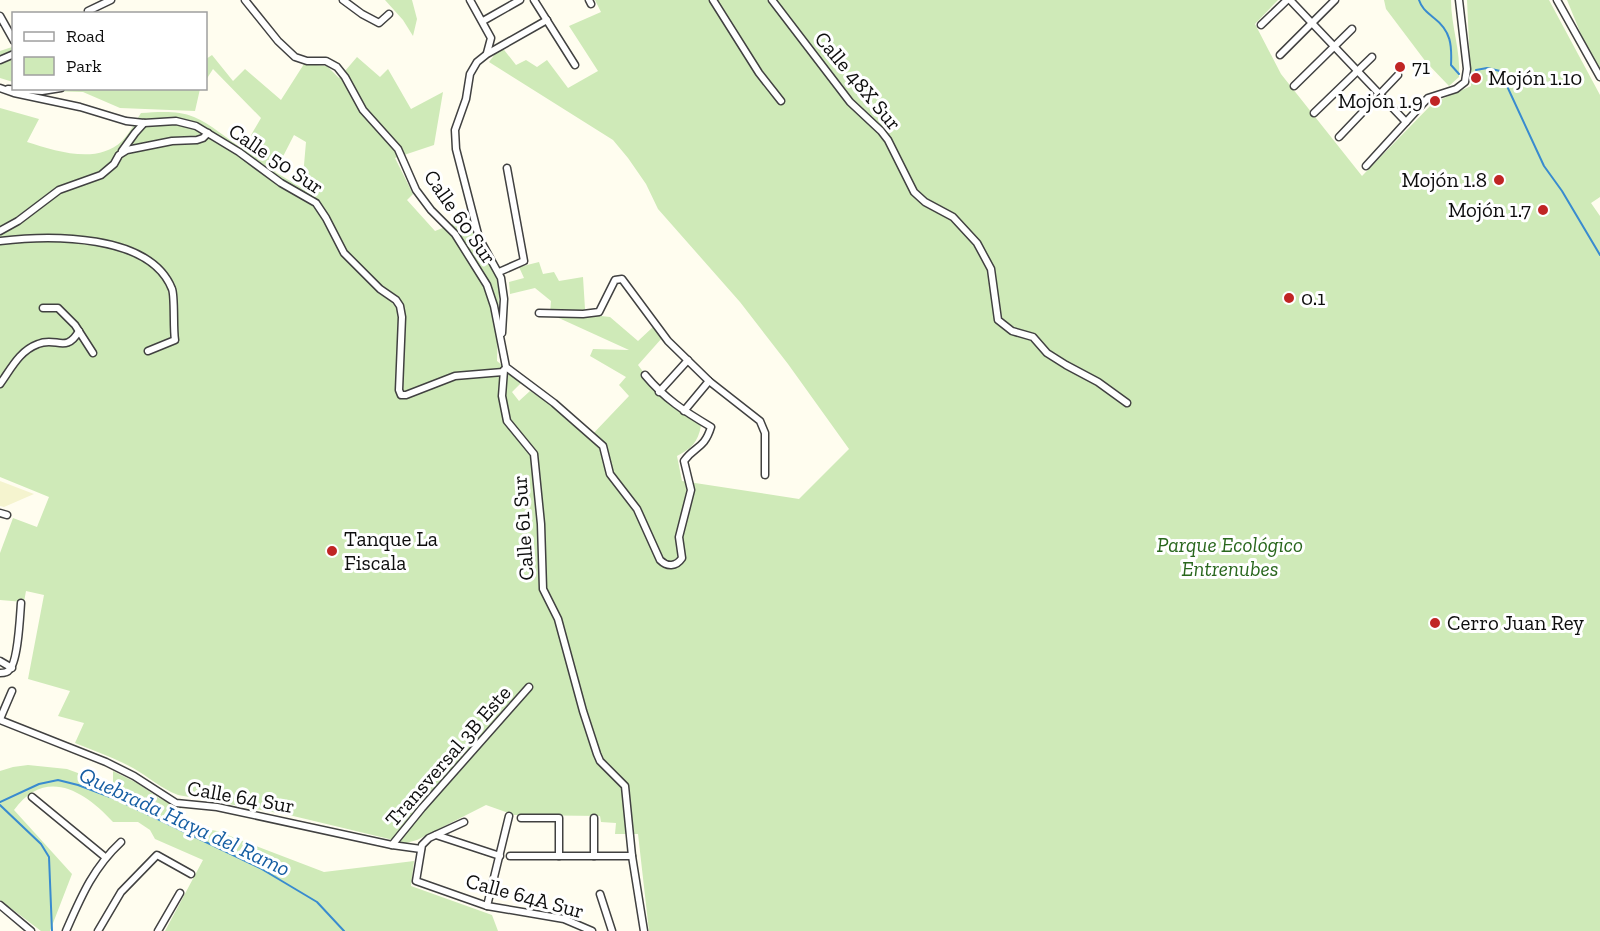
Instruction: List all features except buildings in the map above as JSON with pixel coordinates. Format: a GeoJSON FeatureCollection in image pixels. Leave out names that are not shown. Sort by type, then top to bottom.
{"type":"FeatureCollection","features":[{"type":"Feature","properties":{"kind":"street"},"geometry":{"type":"LineString","coordinates":[[88,11],[111,0]]}},
{"type":"Feature","properties":{"kind":"street","name":"Calle 60 Sur"},"geometry":{"type":"LineString","coordinates":[[245,0],[278,41],[295,57],[308,61],[326,61],[337,67],[363,110],[398,149],[416,190],[430,210],[455,234],[487,285],[494,306],[504,369]]}},
{"type":"Feature","properties":{"kind":"street"},"geometry":{"type":"LineString","coordinates":[[343,0],[379,23],[388,14]]}},
{"type":"Feature","properties":{"kind":"street"},"geometry":{"type":"LineString","coordinates":[[470,0],[491,38],[487,54]]}},
{"type":"Feature","properties":{"kind":"street"},"geometry":{"type":"LineString","coordinates":[[483,21],[520,0]]}},
{"type":"Feature","properties":{"kind":"street"},"geometry":{"type":"LineString","coordinates":[[534,0],[575,65]]}},
{"type":"Feature","properties":{"kind":"street"},"geometry":{"type":"LineString","coordinates":[[713,0],[753,64],[781,101]]}},
{"type":"Feature","properties":{"kind":"street","name":"Calle 48X Sur"},"geometry":{"type":"LineString","coordinates":[[772,0],[850,102],[888,140],[914,192],[925,202],[953,217],[977,243],[991,268],[998,320],[1012,331],[1033,337],[1047,353],[1066,366],[1098,382],[1127,403]]}},
{"type":"Feature","properties":{"kind":"street"},"geometry":{"type":"LineString","coordinates":[[1261,25],[1288,0],[1406,122]]}},
{"type":"Feature","properties":{"kind":"street"},"geometry":{"type":"LineString","coordinates":[[1280,55],[1335,0]]}},
{"type":"Feature","properties":{"kind":"street"},"geometry":{"type":"LineString","coordinates":[[1366,166],[1428,98],[1450,91],[1465,82],[1467,69],[1459,0]]}},
{"type":"Feature","properties":{"kind":"street"},"geometry":{"type":"LineString","coordinates":[[1557,0],[1600,77]]}},
{"type":"Feature","properties":{"kind":"street"},"geometry":{"type":"LineString","coordinates":[[0,16],[12,37]]}},
{"type":"Feature","properties":{"kind":"street"},"geometry":{"type":"LineString","coordinates":[[501,343],[503,285],[499,272],[479,238],[456,149],[455,130],[466,99],[473,67],[487,54],[547,20]]}},
{"type":"Feature","properties":{"kind":"street"},"geometry":{"type":"LineString","coordinates":[[1294,86],[1352,29]]}},
{"type":"Feature","properties":{"kind":"street"},"geometry":{"type":"LineString","coordinates":[[1314,113],[1372,57]]}},
{"type":"Feature","properties":{"kind":"street"},"geometry":{"type":"LineString","coordinates":[[1339,137],[1398,75]]}},
{"type":"Feature","properties":{"kind":"street"},"geometry":{"type":"LineString","coordinates":[[2,88],[118,119],[144,123]]}},
{"type":"Feature","properties":{"kind":"street"},"geometry":{"type":"LineString","coordinates":[[29,90],[48,90]]}},
{"type":"Feature","properties":{"kind":"street","name":"Calle 50 Sur"},"geometry":{"type":"LineString","coordinates":[[144,123],[182,122],[196,126],[239,152],[280,183],[316,203],[344,254],[400,306],[402,317],[400,393],[406,395],[462,374],[504,369]]}},
{"type":"Feature","properties":{"kind":"street"},"geometry":{"type":"LineString","coordinates":[[0,231],[18,221],[59,190],[101,175],[114,164],[144,123]]}},
{"type":"Feature","properties":{"kind":"street"},"geometry":{"type":"LineString","coordinates":[[119,155],[128,150],[172,141],[197,140],[203,138],[207,133]]}},
{"type":"Feature","properties":{"kind":"street"},"geometry":{"type":"LineString","coordinates":[[499,272],[524,261],[507,168]]}},
{"type":"Feature","properties":{"kind":"street"},"geometry":{"type":"LineString","coordinates":[[0,241],[33,237],[99,243],[136,254],[148,261],[164,277],[172,290],[175,340],[148,351]]}},
{"type":"Feature","properties":{"kind":"street"},"geometry":{"type":"LineString","coordinates":[[538,313],[599,312],[617,279],[620,278],[661,333],[709,381],[760,421],[765,432],[765,475]]}},
{"type":"Feature","properties":{"kind":"street"},"geometry":{"type":"LineString","coordinates":[[43,308],[58,308],[79,331],[93,353]]}},
{"type":"Feature","properties":{"kind":"street"},"geometry":{"type":"LineString","coordinates":[[0,384],[18,357],[37,344],[44,342],[66,344],[74,340],[79,331]]}},
{"type":"Feature","properties":{"kind":"street"},"geometry":{"type":"LineString","coordinates":[[659,392],[688,360]]}},
{"type":"Feature","properties":{"kind":"street"},"geometry":{"type":"LineString","coordinates":[[504,369],[554,403],[603,446],[610,474],[637,509],[660,560],[669,565],[678,563],[682,556],[679,537],[691,490],[684,461],[700,448],[711,427],[684,411],[659,392],[645,375]]}},
{"type":"Feature","properties":{"kind":"street","name":"Calle 61 Sur"},"geometry":{"type":"LineString","coordinates":[[504,369],[502,396],[507,421],[534,454],[541,530],[543,589],[558,619],[597,754],[600,761],[625,786],[632,856]]}},
{"type":"Feature","properties":{"kind":"street"},"geometry":{"type":"LineString","coordinates":[[684,411],[709,381]]}},
{"type":"Feature","properties":{"kind":"street"},"geometry":{"type":"LineString","coordinates":[[3,673],[12,668],[15,659],[21,603]]}},
{"type":"Feature","properties":{"kind":"street"},"geometry":{"type":"LineString","coordinates":[[0,661],[12,668]]}},
{"type":"Feature","properties":{"kind":"street","name":"Transversal 3B Este"},"geometry":{"type":"LineString","coordinates":[[392,845],[529,687]]}},
{"type":"Feature","properties":{"kind":"street"},"geometry":{"type":"LineString","coordinates":[[0,720],[12,691]]}},
{"type":"Feature","properties":{"kind":"street","name":"Calle 64 Sur"},"geometry":{"type":"LineString","coordinates":[[0,720],[106,762],[176,803],[217,807],[392,845],[421,849]]}},
{"type":"Feature","properties":{"kind":"street"},"geometry":{"type":"LineString","coordinates":[[32,797],[105,857]]}},
{"type":"Feature","properties":{"kind":"street"},"geometry":{"type":"LineString","coordinates":[[487,906],[509,816]]}},
{"type":"Feature","properties":{"kind":"street"},"geometry":{"type":"LineString","coordinates":[[522,818],[559,818],[559,856]]}},
{"type":"Feature","properties":{"kind":"street"},"geometry":{"type":"LineString","coordinates":[[594,818],[594,856]]}},
{"type":"Feature","properties":{"kind":"street"},"geometry":{"type":"LineString","coordinates":[[421,849],[433,837],[464,822]]}},
{"type":"Feature","properties":{"kind":"street"},"geometry":{"type":"LineString","coordinates":[[433,837],[501,856]]}},
{"type":"Feature","properties":{"kind":"street"},"geometry":{"type":"LineString","coordinates":[[66,931],[92,876],[105,857],[121,842]]}},
{"type":"Feature","properties":{"kind":"street","name":"Calle 64A Sur"},"geometry":{"type":"LineString","coordinates":[[421,849],[416,881],[487,906],[564,919],[592,931]]}},
{"type":"Feature","properties":{"kind":"street"},"geometry":{"type":"LineString","coordinates":[[98,931],[121,892],[157,855],[191,874]]}},
{"type":"Feature","properties":{"kind":"street"},"geometry":{"type":"LineString","coordinates":[[510,856],[632,856],[644,931]]}},
{"type":"Feature","properties":{"kind":"street"},"geometry":{"type":"LineString","coordinates":[[159,931],[180,893]]}},
{"type":"Feature","properties":{"kind":"street"},"geometry":{"type":"LineString","coordinates":[[600,894],[612,931]]}},
{"type":"Feature","properties":{"kind":"street"},"geometry":{"type":"LineString","coordinates":[[0,905],[31,931]]}},
{"type":"Feature","properties":{"kind":"green space"},"geometry":{"type":"Polygon","coordinates":[[[385,0],[412,0],[417,19],[413,36],[403,20],[385,0]]]}},
{"type":"Feature","properties":{"kind":"green space","name":"Parque Ecológico Entrenubes"},"geometry":{"type":"Polygon","coordinates":[[[595,0],[1278,0],[1255,24],[1281,74],[1362,176],[1433,103],[1471,86],[1467,0],[1549,0],[1600,95],[1600,197],[1591,203],[1600,216],[1600,931],[649,931],[638,834],[615,834],[616,823],[601,822],[600,816],[514,815],[486,805],[417,840],[406,843],[289,815],[178,795],[126,764],[75,743],[84,723],[58,716],[70,691],[28,679],[44,595],[26,591],[24,602],[0,600],[0,553],[13,518],[37,527],[49,497],[0,477],[0,108],[39,119],[27,142],[63,152],[101,153],[125,138],[141,113],[161,112],[175,112],[194,117],[243,149],[261,118],[213,69],[207,78],[207,58],[212,55],[233,81],[245,69],[281,100],[304,64],[327,66],[339,78],[357,57],[380,77],[388,69],[411,109],[443,92],[434,145],[395,158],[413,194],[407,200],[435,231],[470,217],[479,249],[496,276],[499,292],[497,361],[522,382],[512,392],[519,401],[530,391],[554,406],[589,438],[629,396],[619,385],[626,377],[590,356],[593,349],[629,350],[550,314],[551,301],[535,288],[510,294],[509,282],[524,278],[519,267],[539,262],[543,274],[554,272],[559,281],[583,277],[585,309],[583,314],[610,317],[638,341],[653,327],[662,338],[638,365],[659,393],[701,426],[693,444],[677,456],[682,481],[799,499],[849,449],[740,302],[658,209],[646,184],[613,140],[489,62],[501,46],[516,65],[526,60],[537,67],[547,60],[568,88],[598,71],[569,26],[601,12],[595,0]],[[294,135],[275,172],[302,188],[306,142],[294,135]]]}},
{"type":"Feature","properties":{"kind":"green space"},"geometry":{"type":"Polygon","coordinates":[[[1384,0],[1451,0],[1459,77],[1449,86],[1426,62],[1386,9],[1384,0]]]}},
{"type":"Feature","properties":{"kind":"green space"},"geometry":{"type":"Polygon","coordinates":[[[1567,0],[1600,0],[1600,71],[1587,49],[1567,0]]]}},
{"type":"Feature","properties":{"kind":"green space"},"geometry":{"type":"Polygon","coordinates":[[[12,47],[12,82],[0,78],[0,51],[12,47]]]}},
{"type":"Feature","properties":{"kind":"green space"},"geometry":{"type":"Polygon","coordinates":[[[200,90],[195,111],[120,108],[83,92],[47,91],[200,90]]]}},
{"type":"Feature","properties":{"kind":"green space"},"geometry":{"type":"Polygon","coordinates":[[[0,481],[34,494],[4,507],[0,506],[0,481]]]}},
{"type":"Feature","properties":{"kind":"green space"},"geometry":{"type":"Polygon","coordinates":[[[28,765],[67,769],[113,786],[113,771],[181,808],[176,823],[217,831],[324,872],[414,861],[411,886],[492,915],[498,931],[165,931],[203,860],[155,839],[150,830],[138,822],[113,822],[90,801],[77,793],[51,786],[38,789],[26,797],[14,810],[72,874],[50,931],[41,931],[0,900],[0,771],[28,765]]]}},
{"type":"Feature","properties":{"kind":"waterway"},"geometry":{"type":"LineString","coordinates":[[1419,0],[1423,8],[1440,23],[1447,33],[1451,45],[1451,65],[1459,74]]}},
{"type":"Feature","properties":{"kind":"waterway"},"geometry":{"type":"LineString","coordinates":[[1476,70],[1487,68],[1500,71],[1544,166],[1562,191],[1600,255]]}},
{"type":"Feature","properties":{"kind":"waterway","name":"Quebrada Haya del Ramo"},"geometry":{"type":"LineString","coordinates":[[0,802],[39,784],[58,780],[78,785],[118,800],[260,868],[317,902],[344,931]]}},
{"type":"Feature","properties":{"kind":"waterway"},"geometry":{"type":"LineString","coordinates":[[0,805],[41,844],[49,857],[52,931]]}},
{"type":"Feature","properties":{"kind":"place","name":"71"},"geometry":{"type":"Point","coordinates":[1400,67]}},
{"type":"Feature","properties":{"kind":"place","name":"Mojón 1.10"},"geometry":{"type":"Point","coordinates":[1476,78]}},
{"type":"Feature","properties":{"kind":"place","name":"Mojón 1.9"},"geometry":{"type":"Point","coordinates":[1435,101]}},
{"type":"Feature","properties":{"kind":"place","name":"Mojón 1.8"},"geometry":{"type":"Point","coordinates":[1499,180]}},
{"type":"Feature","properties":{"kind":"place","name":"Mojón 1.7"},"geometry":{"type":"Point","coordinates":[1543,210]}},
{"type":"Feature","properties":{"kind":"place","name":"0.1"},"geometry":{"type":"Point","coordinates":[1289,298]}},
{"type":"Feature","properties":{"kind":"place","name":"Tanque La Fiscala"},"geometry":{"type":"Point","coordinates":[332,551]}},
{"type":"Feature","properties":{"kind":"place","name":"Cerro Juan Rey"},"geometry":{"type":"Point","coordinates":[1435,623]}}]}
